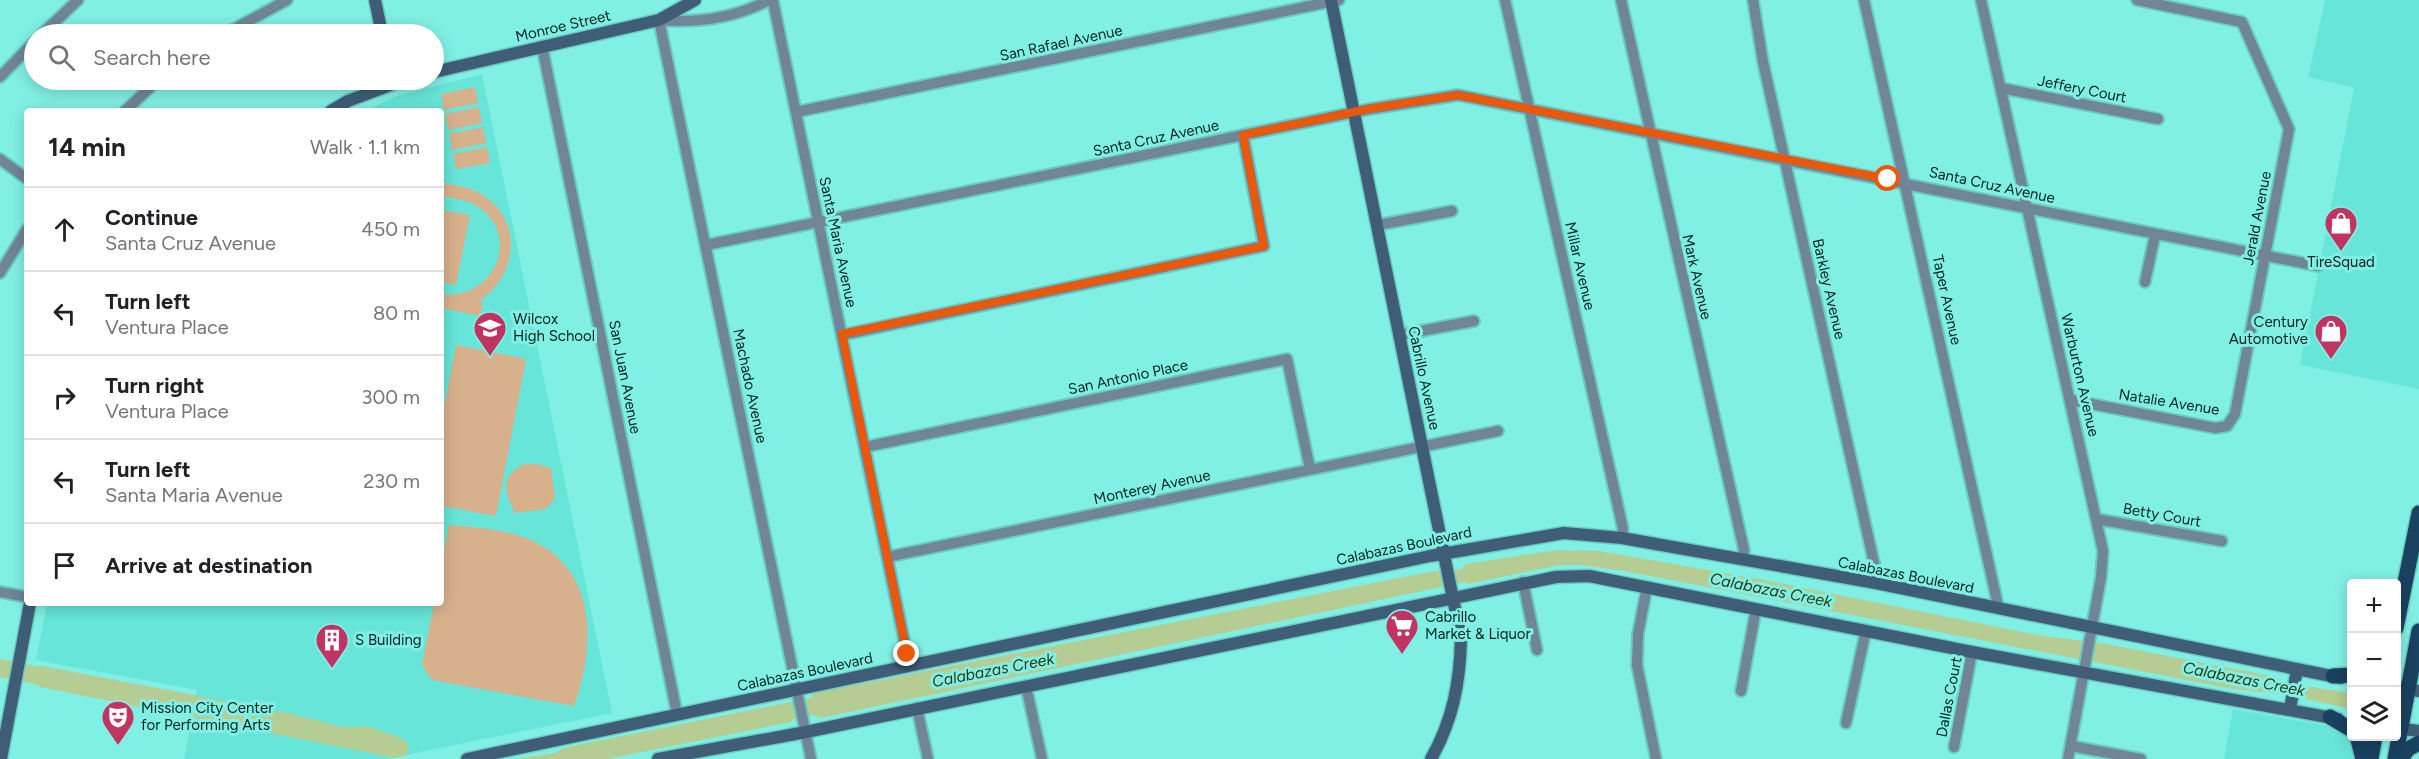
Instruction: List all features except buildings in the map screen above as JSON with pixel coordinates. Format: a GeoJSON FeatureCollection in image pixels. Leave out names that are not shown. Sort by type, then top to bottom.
{"type":"FeatureCollection","features":[{"type":"Feature","properties":{"kind":"main road"},"geometry":{"type":"LineString","coordinates":[[2401,607],[2419,513]]}},
{"type":"Feature","properties":{"kind":"main road"},"geometry":{"type":"LineString","coordinates":[[2401,719],[2419,633]]}},
{"type":"Feature","properties":{"kind":"main road"},"geometry":{"type":"LineString","coordinates":[[2333,676],[2347,677]]}},
{"type":"Feature","properties":{"kind":"main road"},"geometry":{"type":"LineString","coordinates":[[2330,717],[2347,727]]}},
{"type":"Feature","properties":{"kind":"main road"},"geometry":{"type":"LineString","coordinates":[[2358,741],[2363,759]]}},
{"type":"Feature","properties":{"kind":"main road"},"geometry":{"type":"LineString","coordinates":[[2371,759],[2374,741]]}},
{"type":"Feature","properties":{"kind":"main road"},"geometry":{"type":"LineString","coordinates":[[2394,759],[2397,741]]}},
{"type":"Feature","properties":{"kind":"main road"},"geometry":{"type":"LineString","coordinates":[[2401,759],[2408,749],[2419,743]]}},
{"type":"Feature","properties":{"kind":"street"},"geometry":{"type":"LineString","coordinates":[[53,24],[78,0]]}},
{"type":"Feature","properties":{"kind":"street"},"geometry":{"type":"LineString","coordinates":[[243,24],[287,0]]}},
{"type":"Feature","properties":{"kind":"street"},"geometry":{"type":"LineString","coordinates":[[375,0],[380,24]]}},
{"type":"Feature","properties":{"kind":"street","name":"Monroe Street"},"geometry":{"type":"LineString","coordinates":[[444,70],[659,20],[695,0]]}},
{"type":"Feature","properties":{"kind":"street","name":"Millar Avenue"},"geometry":{"type":"LineString","coordinates":[[1505,0],[1623,529],[1622,538]]}},
{"type":"Feature","properties":{"kind":"street","name":"Mark Avenue"},"geometry":{"type":"LineString","coordinates":[[1621,0],[1744,550],[1742,560]]}},
{"type":"Feature","properties":{"kind":"street","name":"Barkley Avenue"},"geometry":{"type":"LineString","coordinates":[[1753,0],[1763,62],[1876,572],[1876,583]]}},
{"type":"Feature","properties":{"kind":"street","name":"Taper Avenue"},"geometry":{"type":"LineString","coordinates":[[1864,0],[1998,601],[1997,608]]}},
{"type":"Feature","properties":{"kind":"street","name":"Warburton Avenue"},"geometry":{"type":"LineString","coordinates":[[1981,0],[2103,551],[2092,628],[2068,759]]}},
{"type":"Feature","properties":{"kind":"street","name":"Jerald Avenue"},"geometry":{"type":"LineString","coordinates":[[2137,0],[2242,22],[2289,129],[2235,414],[2227,426]]}},
{"type":"Feature","properties":{"kind":"street"},"geometry":{"type":"LineString","coordinates":[[659,20],[690,22],[751,10],[771,1]]}},
{"type":"Feature","properties":{"kind":"street","name":"Santa Maria Avenue"},"geometry":{"type":"LineString","coordinates":[[771,1],[796,112],[909,664]]}},
{"type":"Feature","properties":{"kind":"street","name":"San Rafael Avenue"},"geometry":{"type":"LineString","coordinates":[[796,112],[1334,1]]}},
{"type":"Feature","properties":{"kind":"street","name":"Cabrillo Avenue"},"geometry":{"type":"LineString","coordinates":[[1334,1],[1354,112],[1461,638],[1460,678],[1454,706],[1431,759]]}},
{"type":"Feature","properties":{"kind":"street","name":"Machado Avenue"},"geometry":{"type":"LineString","coordinates":[[659,20],[811,759]]}},
{"type":"Feature","properties":{"kind":"street","name":"San Juan Avenue"},"geometry":{"type":"LineString","coordinates":[[542,46],[677,714]]}},
{"type":"Feature","properties":{"kind":"street"},"geometry":{"type":"LineString","coordinates":[[0,77],[24,52]]}},
{"type":"Feature","properties":{"kind":"street","name":"Jeffery Court"},"geometry":{"type":"LineString","coordinates":[[2001,88],[2158,119]]}},
{"type":"Feature","properties":{"kind":"street"},"geometry":{"type":"LineString","coordinates":[[128,108],[147,90]]}},
{"type":"Feature","properties":{"kind":"street"},"geometry":{"type":"LineString","coordinates":[[337,108],[376,90]]}},
{"type":"Feature","properties":{"kind":"street","name":"Santa Cruz Avenue"},"geometry":{"type":"LineString","coordinates":[[706,245],[819,224],[1354,112],[1458,95],[1905,182],[2155,235],[2318,266]]}},
{"type":"Feature","properties":{"kind":"street"},"geometry":{"type":"LineString","coordinates":[[842,334],[1264,246],[1243,135]]}},
{"type":"Feature","properties":{"kind":"street"},"geometry":{"type":"LineString","coordinates":[[0,159],[24,177]]}},
{"type":"Feature","properties":{"kind":"street"},"geometry":{"type":"LineString","coordinates":[[1377,225],[1452,211]]}},
{"type":"Feature","properties":{"kind":"street"},"geometry":{"type":"LineString","coordinates":[[0,273],[24,234]]}},
{"type":"Feature","properties":{"kind":"street"},"geometry":{"type":"LineString","coordinates":[[2145,282],[2155,235]]}},
{"type":"Feature","properties":{"kind":"street"},"geometry":{"type":"LineString","coordinates":[[1400,335],[1474,321]]}},
{"type":"Feature","properties":{"kind":"street","name":"San Antonio Place"},"geometry":{"type":"LineString","coordinates":[[865,447],[1287,359],[1310,470]]}},
{"type":"Feature","properties":{"kind":"street","name":"Natalie Avenue"},"geometry":{"type":"LineString","coordinates":[[2070,400],[2215,428],[2227,426]]}},
{"type":"Feature","properties":{"kind":"street","name":"Monterey Avenue"},"geometry":{"type":"LineString","coordinates":[[887,557],[1497,431]]}},
{"type":"Feature","properties":{"kind":"street","name":"Betty Court"},"geometry":{"type":"LineString","coordinates":[[2096,519],[2222,541]]}},
{"type":"Feature","properties":{"kind":"street","name":"Calabazas Boulevard"},"geometry":{"type":"LineString","coordinates":[[475,758],[677,714],[798,694],[909,664],[1445,553],[1564,533],[1622,538],[1876,583],[2333,676]]}},
{"type":"Feature","properties":{"kind":"street"},"geometry":{"type":"LineString","coordinates":[[658,759],[692,755],[806,732],[1523,582],[1556,577],[1589,576],[1972,652],[2347,720]]}},
{"type":"Feature","properties":{"kind":"street"},"geometry":{"type":"LineString","coordinates":[[1523,582],[1537,650]]}},
{"type":"Feature","properties":{"kind":"street"},"geometry":{"type":"LineString","coordinates":[[1647,587],[1638,634],[1637,665],[1656,759]]}},
{"type":"Feature","properties":{"kind":"street"},"geometry":{"type":"LineString","coordinates":[[0,592],[24,596]]}},
{"type":"Feature","properties":{"kind":"street"},"geometry":{"type":"LineString","coordinates":[[1,750],[29,606]]}},
{"type":"Feature","properties":{"kind":"street"},"geometry":{"type":"LineString","coordinates":[[1741,691],[1756,609]]}},
{"type":"Feature","properties":{"kind":"street"},"geometry":{"type":"LineString","coordinates":[[1846,723],[1866,630]]}},
{"type":"Feature","properties":{"kind":"street","name":"Dallas Court"},"geometry":{"type":"LineString","coordinates":[[1954,747],[1972,652]]}},
{"type":"Feature","properties":{"kind":"street"},"geometry":{"type":"LineString","coordinates":[[2290,709],[2297,669]]}},
{"type":"Feature","properties":{"kind":"street"},"geometry":{"type":"LineString","coordinates":[[1026,686],[1042,759]]}},
{"type":"Feature","properties":{"kind":"street"},"geometry":{"type":"LineString","coordinates":[[916,708],[928,759]]}},
{"type":"Feature","properties":{"kind":"street"},"geometry":{"type":"LineString","coordinates":[[2401,719],[2419,731]]}},
{"type":"Feature","properties":{"kind":"street"},"geometry":{"type":"LineString","coordinates":[[2071,746],[2141,759]]}},
{"type":"Feature","properties":{"kind":"shaded area"},"geometry":{"type":"Polygon","coordinates":[[[2325,0],[2419,0],[2419,389],[2300,365],[2354,88],[2308,77],[2325,0]]]}},
{"type":"Feature","properties":{"kind":"shaded area","name":"Wilcox High School"},"geometry":{"type":"Polygon","coordinates":[[[482,74],[612,713],[386,759],[184,759],[197,690],[36,660],[46,606],[444,606],[444,108],[371,108],[397,96],[420,90],[444,90],[444,84],[482,74]]]}},
{"type":"Feature","properties":{"kind":"shaded area"},"geometry":{"type":"Polygon","coordinates":[[[475,87],[478,103],[444,110],[441,94],[475,87]]]}},
{"type":"Feature","properties":{"kind":"shaded area"},"geometry":{"type":"Polygon","coordinates":[[[479,107],[482,123],[448,130],[445,114],[479,107]]]}},
{"type":"Feature","properties":{"kind":"shaded area"},"geometry":{"type":"Polygon","coordinates":[[[483,127],[486,143],[452,150],[449,134],[483,127]]]}},
{"type":"Feature","properties":{"kind":"shaded area"},"geometry":{"type":"Polygon","coordinates":[[[487,147],[490,163],[456,169],[453,154],[487,147]]]}},
{"type":"Feature","properties":{"kind":"shaded area"},"geometry":{"type":"Polygon","coordinates":[[[444,184],[467,188],[481,194],[495,205],[510,232],[511,248],[508,263],[502,277],[479,301],[483,302],[480,316],[444,309],[444,294],[460,293],[475,287],[488,277],[496,264],[500,248],[498,233],[491,218],[477,206],[464,200],[444,197],[444,184]]]}},
{"type":"Feature","properties":{"kind":"shaded area"},"geometry":{"type":"Polygon","coordinates":[[[444,211],[470,215],[456,285],[444,283],[444,211]]]}},
{"type":"Feature","properties":{"kind":"shaded area"},"geometry":{"type":"Polygon","coordinates":[[[456,345],[526,359],[496,516],[444,507],[444,408],[456,345]]]}},
{"type":"Feature","properties":{"kind":"shaded area"},"geometry":{"type":"Polygon","coordinates":[[[524,464],[537,464],[551,468],[555,498],[546,509],[515,513],[506,486],[511,474],[524,464]]]}},
{"type":"Feature","properties":{"kind":"shaded area"},"geometry":{"type":"Polygon","coordinates":[[[449,525],[507,532],[547,549],[571,573],[580,590],[587,629],[584,669],[574,706],[432,680],[422,665],[433,606],[444,606],[444,551],[449,525]]]}},
{"type":"Feature","properties":{"kind":"shaded area"},"geometry":{"type":"Polygon","coordinates":[[[2233,709],[2347,729],[2347,741],[2364,741],[2361,759],[2224,759],[2233,709]]]}},
{"type":"Feature","properties":{"kind":"water"},"geometry":{"type":"Polygon","coordinates":[[[1557,550],[1599,551],[1759,579],[2043,636],[2101,643],[2271,676],[2290,684],[2347,692],[2347,708],[2287,695],[2233,689],[1629,572],[1582,565],[1560,565],[1468,584],[1465,582],[821,718],[813,715],[793,719],[791,722],[608,759],[514,759],[555,753],[563,748],[810,698],[814,693],[1434,571],[1462,569],[1465,564],[1557,550]]]}},
{"type":"Feature","properties":{"kind":"water"},"geometry":{"type":"Polygon","coordinates":[[[43,666],[287,713],[343,727],[367,726],[401,738],[409,744],[407,755],[395,758],[40,687],[33,682],[35,668],[43,666]]]}},
{"type":"Feature","properties":{"kind":"waterway","name":"Calabazas Creek"},"geometry":{"type":"LineString","coordinates":[[0,668],[56,679]]}},
{"type":"Feature","properties":{"kind":"place","name":"TireSquad"},"geometry":{"type":"Point","coordinates":[2341,252]}},
{"type":"Feature","properties":{"kind":"place","name":"Wilcox High School"},"geometry":{"type":"Point","coordinates":[490,357]}},
{"type":"Feature","properties":{"kind":"place","name":"Century Automotive"},"geometry":{"type":"Point","coordinates":[2331,360]}},
{"type":"Feature","properties":{"kind":"place","name":"Cabrillo Market & Liquor"},"geometry":{"type":"Point","coordinates":[1402,655]}},
{"type":"Feature","properties":{"kind":"place","name":"S Building"},"geometry":{"type":"Point","coordinates":[332,669]}},
{"type":"Feature","properties":{"kind":"place","name":"Mission City Center for Performing Arts"},"geometry":{"type":"Point","coordinates":[118,746]}},
{"type":"Feature","properties":{"kind":"route"},"geometry":{"type":"LineString","coordinates":[[907,654],[842,334],[1264,246],[1243,135],[1443,96],[1476,96],[1888,179]]}}]}
